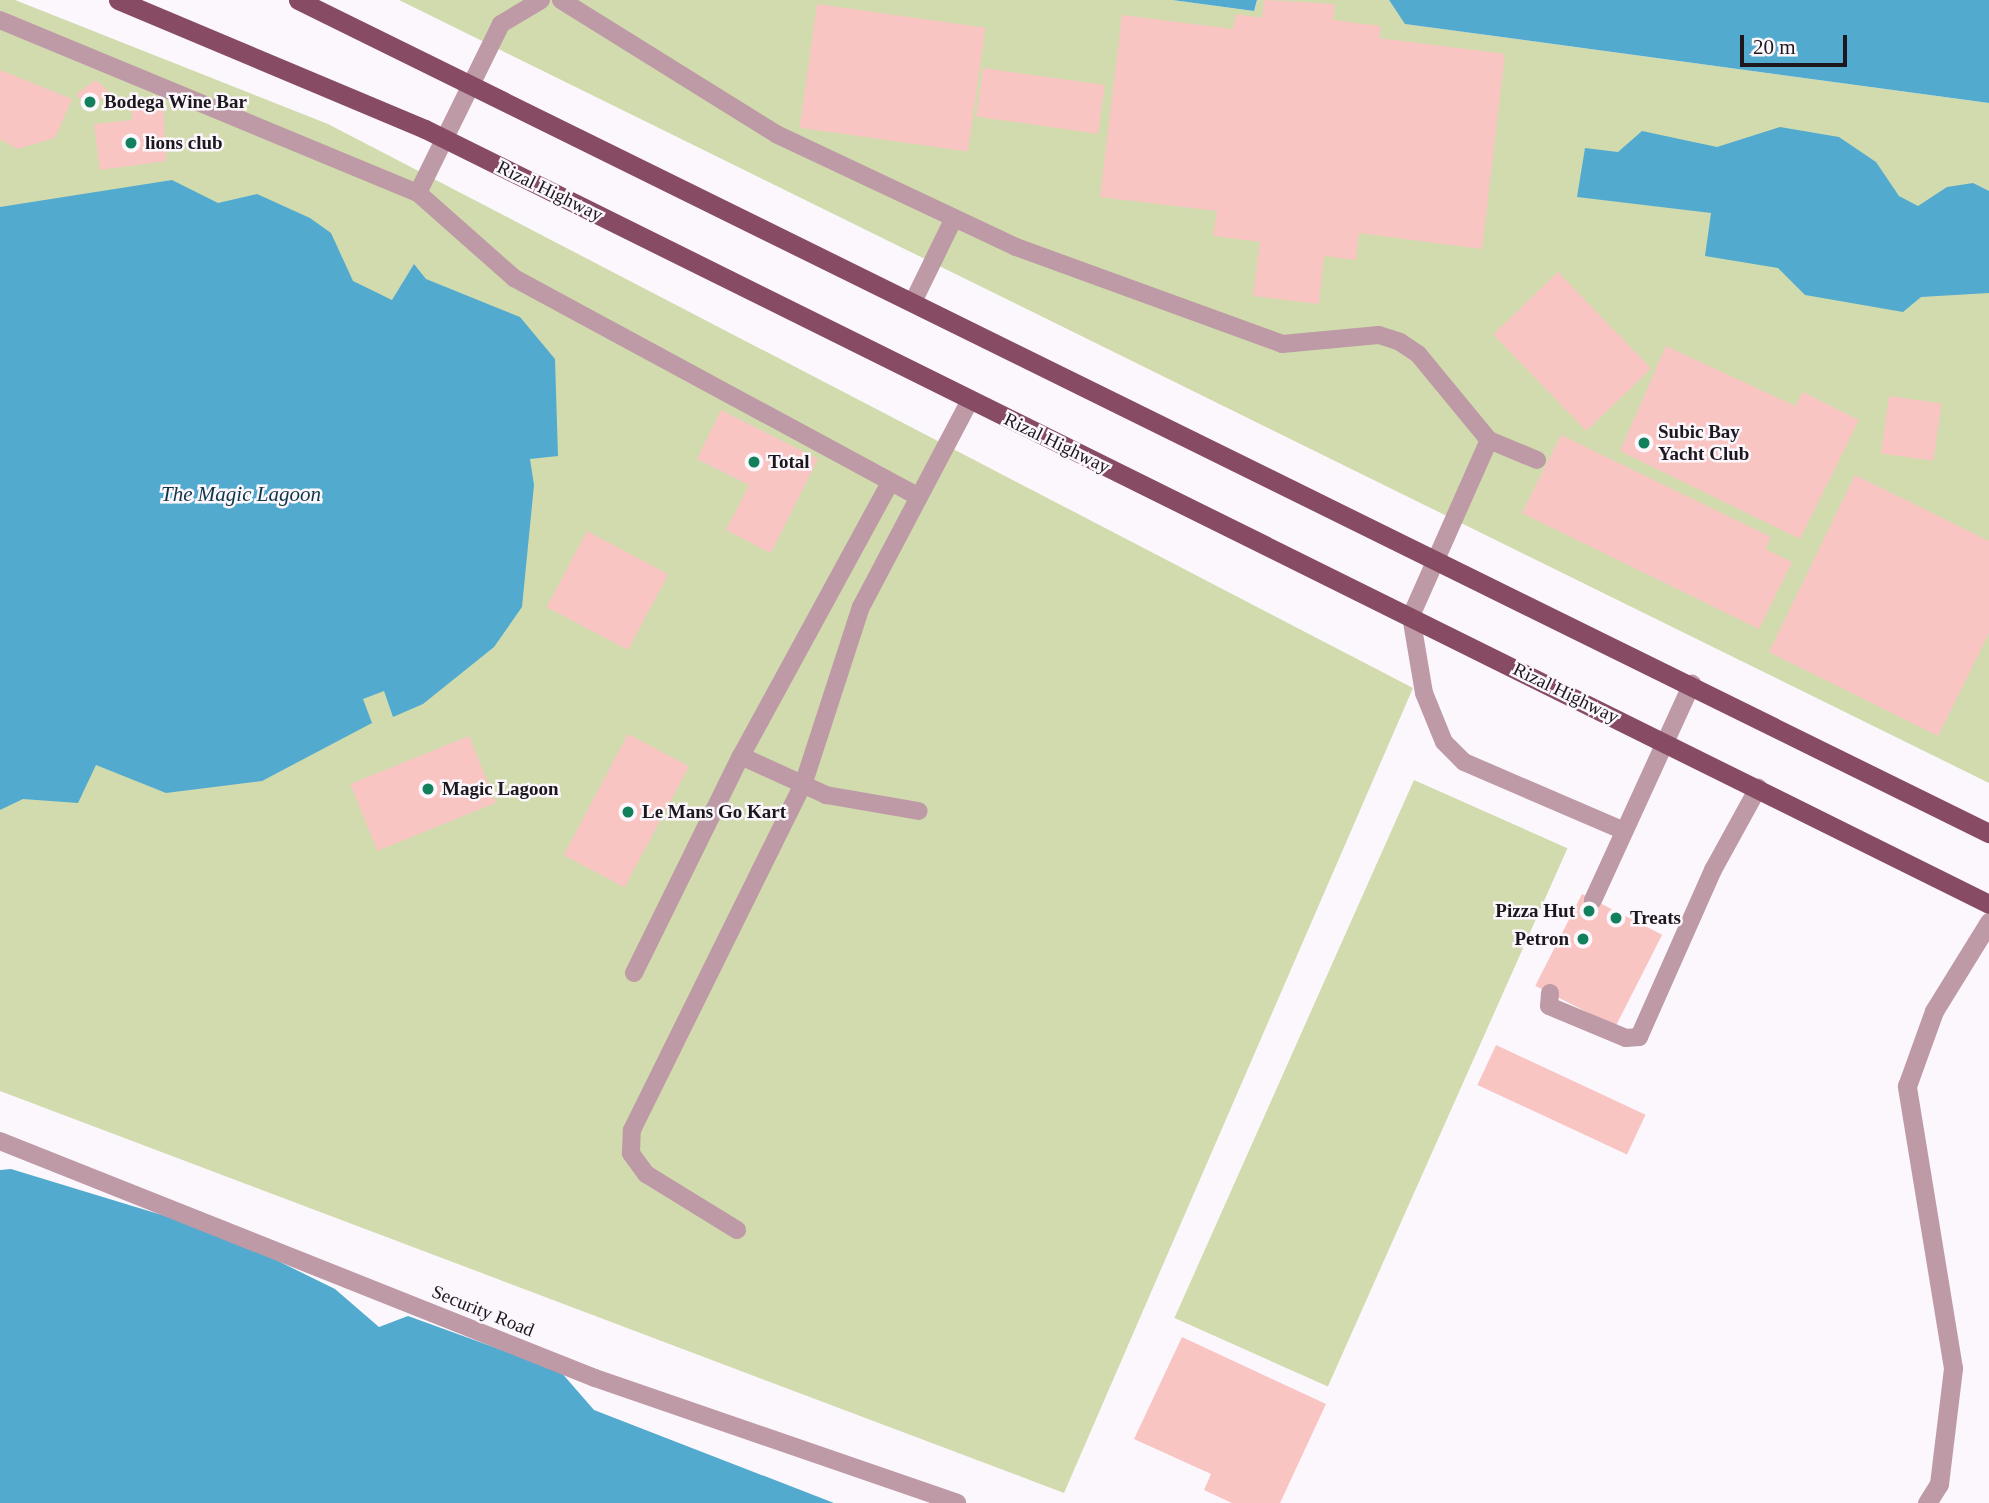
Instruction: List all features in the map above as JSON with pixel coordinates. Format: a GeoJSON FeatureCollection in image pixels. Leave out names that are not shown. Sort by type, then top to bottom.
{"type":"FeatureCollection","features":[{"type":"Feature","properties":{"kind":"main road","name":"Rizal Highway"},"geometry":{"type":"LineString","coordinates":[[118,0],[444,139],[1989,904]]}},
{"type":"Feature","properties":{"kind":"main road"},"geometry":{"type":"LineString","coordinates":[[298,0],[470,80],[913,302],[1692,684],[1989,833]]}},
{"type":"Feature","properties":{"kind":"street"},"geometry":{"type":"LineString","coordinates":[[1927,1503],[1939,1484],[1953,1368],[1907,1086],[1934,1011],[1989,922]]}},
{"type":"Feature","properties":{"kind":"lane"},"geometry":{"type":"LineString","coordinates":[[418,193],[470,80],[501,24],[541,0]]}},
{"type":"Feature","properties":{"kind":"lane"},"geometry":{"type":"LineString","coordinates":[[561,0],[776,134],[953,220],[1256,337],[1311,346],[1379,335],[1400,342],[1418,354],[1489,440],[1537,460]]}},
{"type":"Feature","properties":{"kind":"lane"},"geometry":{"type":"LineString","coordinates":[[0,20],[418,193],[514,278],[889,485],[919,497]]}},
{"type":"Feature","properties":{"kind":"lane"},"geometry":{"type":"LineString","coordinates":[[913,302],[953,220]]}},
{"type":"Feature","properties":{"kind":"lane"},"geometry":{"type":"LineString","coordinates":[[737,1230],[646,1174],[631,1153],[632,1130],[804,782],[861,607],[970,400]]}},
{"type":"Feature","properties":{"kind":"lane"},"geometry":{"type":"LineString","coordinates":[[1489,440],[1411,616],[1424,693],[1444,742],[1464,762],[1622,830]]}},
{"type":"Feature","properties":{"kind":"lane"},"geometry":{"type":"LineString","coordinates":[[634,973],[741,756],[889,485]]}},
{"type":"Feature","properties":{"kind":"lane"},"geometry":{"type":"LineString","coordinates":[[1593,900],[1622,830],[1692,684]]}},
{"type":"Feature","properties":{"kind":"lane"},"geometry":{"type":"LineString","coordinates":[[741,756],[853,803],[919,811]]}},
{"type":"Feature","properties":{"kind":"lane"},"geometry":{"type":"LineString","coordinates":[[1550,993],[1549,1006],[1626,1038],[1639,1037],[1713,870],[1758,788]]}},
{"type":"Feature","properties":{"kind":"lane","name":"Security Road"},"geometry":{"type":"LineString","coordinates":[[0,1141],[595,1378],[957,1503]]}},
{"type":"Feature","properties":{"kind":"green space"},"geometry":{"type":"Polygon","coordinates":[[[0,0],[15,0],[328,124],[1413,688],[1064,1493],[0,1091],[0,0]]]}},
{"type":"Feature","properties":{"kind":"green space","name":"Subic Bay Yacht Club"},"geometry":{"type":"Polygon","coordinates":[[[399,0],[1172,0],[1254,11],[1257,0],[1389,0],[1406,24],[1989,103],[1989,783],[399,0]]]}},
{"type":"Feature","properties":{"kind":"green space"},"geometry":{"type":"Polygon","coordinates":[[[1414,780],[1567,848],[1328,1386],[1174,1318],[1414,780]]]}},
{"type":"Feature","properties":{"kind":"water"},"geometry":{"type":"Polygon","coordinates":[[[1172,0],[1257,0],[1254,11],[1172,0]]]}},
{"type":"Feature","properties":{"kind":"water"},"geometry":{"type":"Polygon","coordinates":[[[1389,0],[1989,0],[1989,103],[1405,24],[1389,0]]]}},
{"type":"Feature","properties":{"kind":"water"},"geometry":{"type":"Polygon","coordinates":[[[1780,127],[1839,137],[1876,162],[1899,196],[1918,206],[1947,187],[1973,183],[1989,191],[1989,293],[1921,297],[1903,312],[1805,295],[1778,268],[1705,256],[1711,213],[1577,197],[1585,148],[1618,152],[1642,131],[1717,147],[1780,127]]]}},
{"type":"Feature","properties":{"kind":"water","name":"The Magic Lagoon"},"geometry":{"type":"Polygon","coordinates":[[[172,180],[218,203],[257,194],[310,218],[331,233],[353,281],[392,300],[414,264],[426,279],[520,317],[555,359],[558,456],[530,459],[534,485],[522,607],[494,647],[423,704],[393,717],[384,691],[363,699],[372,723],[262,781],[166,793],[96,765],[78,803],[23,799],[0,810],[0,207],[172,180]]]}},
{"type":"Feature","properties":{"kind":"water"},"geometry":{"type":"Polygon","coordinates":[[[11,1169],[221,1233],[335,1289],[379,1327],[408,1316],[560,1371],[594,1410],[834,1503],[0,1503],[0,1170],[11,1169]]]}},
{"type":"Feature","properties":{"kind":"building"},"geometry":{"type":"Polygon","coordinates":[[[1264,0],[1335,4],[1333,20],[1381,26],[1379,38],[1505,54],[1482,249],[1359,233],[1356,260],[1324,256],[1319,304],[1253,296],[1260,242],[1213,236],[1217,211],[1100,197],[1122,15],[1233,29],[1236,14],[1262,18],[1264,0]]]}},
{"type":"Feature","properties":{"kind":"building"},"geometry":{"type":"Polygon","coordinates":[[[817,4],[985,28],[968,151],[800,128],[817,4]]]}},
{"type":"Feature","properties":{"kind":"building"},"geometry":{"type":"Polygon","coordinates":[[[983,68],[1105,85],[1098,134],[976,117],[983,68]]]}},
{"type":"Feature","properties":{"kind":"building"},"geometry":{"type":"Polygon","coordinates":[[[0,70],[72,99],[55,138],[17,149],[0,139],[0,70]]]}},
{"type":"Feature","properties":{"kind":"building","name":"Bodega Wine Bar"},"geometry":{"type":"Polygon","coordinates":[[[96,80],[109,92],[89,110],[76,94],[96,80]]]}},
{"type":"Feature","properties":{"kind":"building","name":"lions club"},"geometry":{"type":"Polygon","coordinates":[[[163,104],[166,161],[100,170],[94,124],[132,120],[132,105],[163,104]]]}},
{"type":"Feature","properties":{"kind":"building"},"geometry":{"type":"Polygon","coordinates":[[[1558,272],[1651,368],[1586,431],[1493,335],[1558,272]]]}},
{"type":"Feature","properties":{"kind":"building"},"geometry":{"type":"Polygon","coordinates":[[[1666,346],[1795,406],[1803,392],[1859,420],[1800,539],[1620,451],[1666,346]]]}},
{"type":"Feature","properties":{"kind":"building"},"geometry":{"type":"Polygon","coordinates":[[[1889,396],[1941,403],[1933,461],[1881,453],[1889,396]]]}},
{"type":"Feature","properties":{"kind":"building"},"geometry":{"type":"Polygon","coordinates":[[[721,410],[818,459],[771,553],[726,530],[749,485],[697,459],[721,410]]]}},
{"type":"Feature","properties":{"kind":"building"},"geometry":{"type":"Polygon","coordinates":[[[1561,435],[1771,537],[1765,549],[1792,562],[1759,629],[1522,513],[1561,435]]]}},
{"type":"Feature","properties":{"kind":"building"},"geometry":{"type":"Polygon","coordinates":[[[1855,475],[1989,541],[1989,633],[1938,736],[1769,652],[1855,475]]]}},
{"type":"Feature","properties":{"kind":"building"},"geometry":{"type":"Polygon","coordinates":[[[587,531],[668,574],[628,650],[547,607],[587,531]]]}},
{"type":"Feature","properties":{"kind":"building","name":"Le Mans Go Kart"},"geometry":{"type":"Polygon","coordinates":[[[628,734],[689,766],[625,887],[564,855],[628,734]]]}},
{"type":"Feature","properties":{"kind":"building"},"geometry":{"type":"Polygon","coordinates":[[[469,736],[496,803],[377,851],[350,784],[469,736]]]}},
{"type":"Feature","properties":{"kind":"building"},"geometry":{"type":"Polygon","coordinates":[[[1582,894],[1662,935],[1615,1027],[1535,986],[1582,894]]]}},
{"type":"Feature","properties":{"kind":"building"},"geometry":{"type":"Polygon","coordinates":[[[1496,1045],[1646,1115],[1627,1155],[1477,1085],[1496,1045]]]}},
{"type":"Feature","properties":{"kind":"building"},"geometry":{"type":"Polygon","coordinates":[[[1182,1337],[1326,1404],[1280,1503],[1232,1503],[1204,1490],[1211,1474],[1134,1439],[1182,1337]]]}},
{"type":"Feature","properties":{"kind":"place","name":"Bodega Wine Bar"},"geometry":{"type":"Point","coordinates":[90,102]}},
{"type":"Feature","properties":{"kind":"place","name":"lions club"},"geometry":{"type":"Point","coordinates":[131,143]}},
{"type":"Feature","properties":{"kind":"place","name":"Subic Bay Yacht Club"},"geometry":{"type":"Point","coordinates":[1644,443]}},
{"type":"Feature","properties":{"kind":"place","name":"Total"},"geometry":{"type":"Point","coordinates":[754,462]}},
{"type":"Feature","properties":{"kind":"place","name":"Magic Lagoon"},"geometry":{"type":"Point","coordinates":[428,789]}},
{"type":"Feature","properties":{"kind":"place","name":"Le Mans Go Kart"},"geometry":{"type":"Point","coordinates":[628,812]}},
{"type":"Feature","properties":{"kind":"place","name":"Pizza Hut"},"geometry":{"type":"Point","coordinates":[1589,911]}},
{"type":"Feature","properties":{"kind":"place","name":"Treats"},"geometry":{"type":"Point","coordinates":[1616,918]}},
{"type":"Feature","properties":{"kind":"place","name":"Petron"},"geometry":{"type":"Point","coordinates":[1583,939]}}]}
